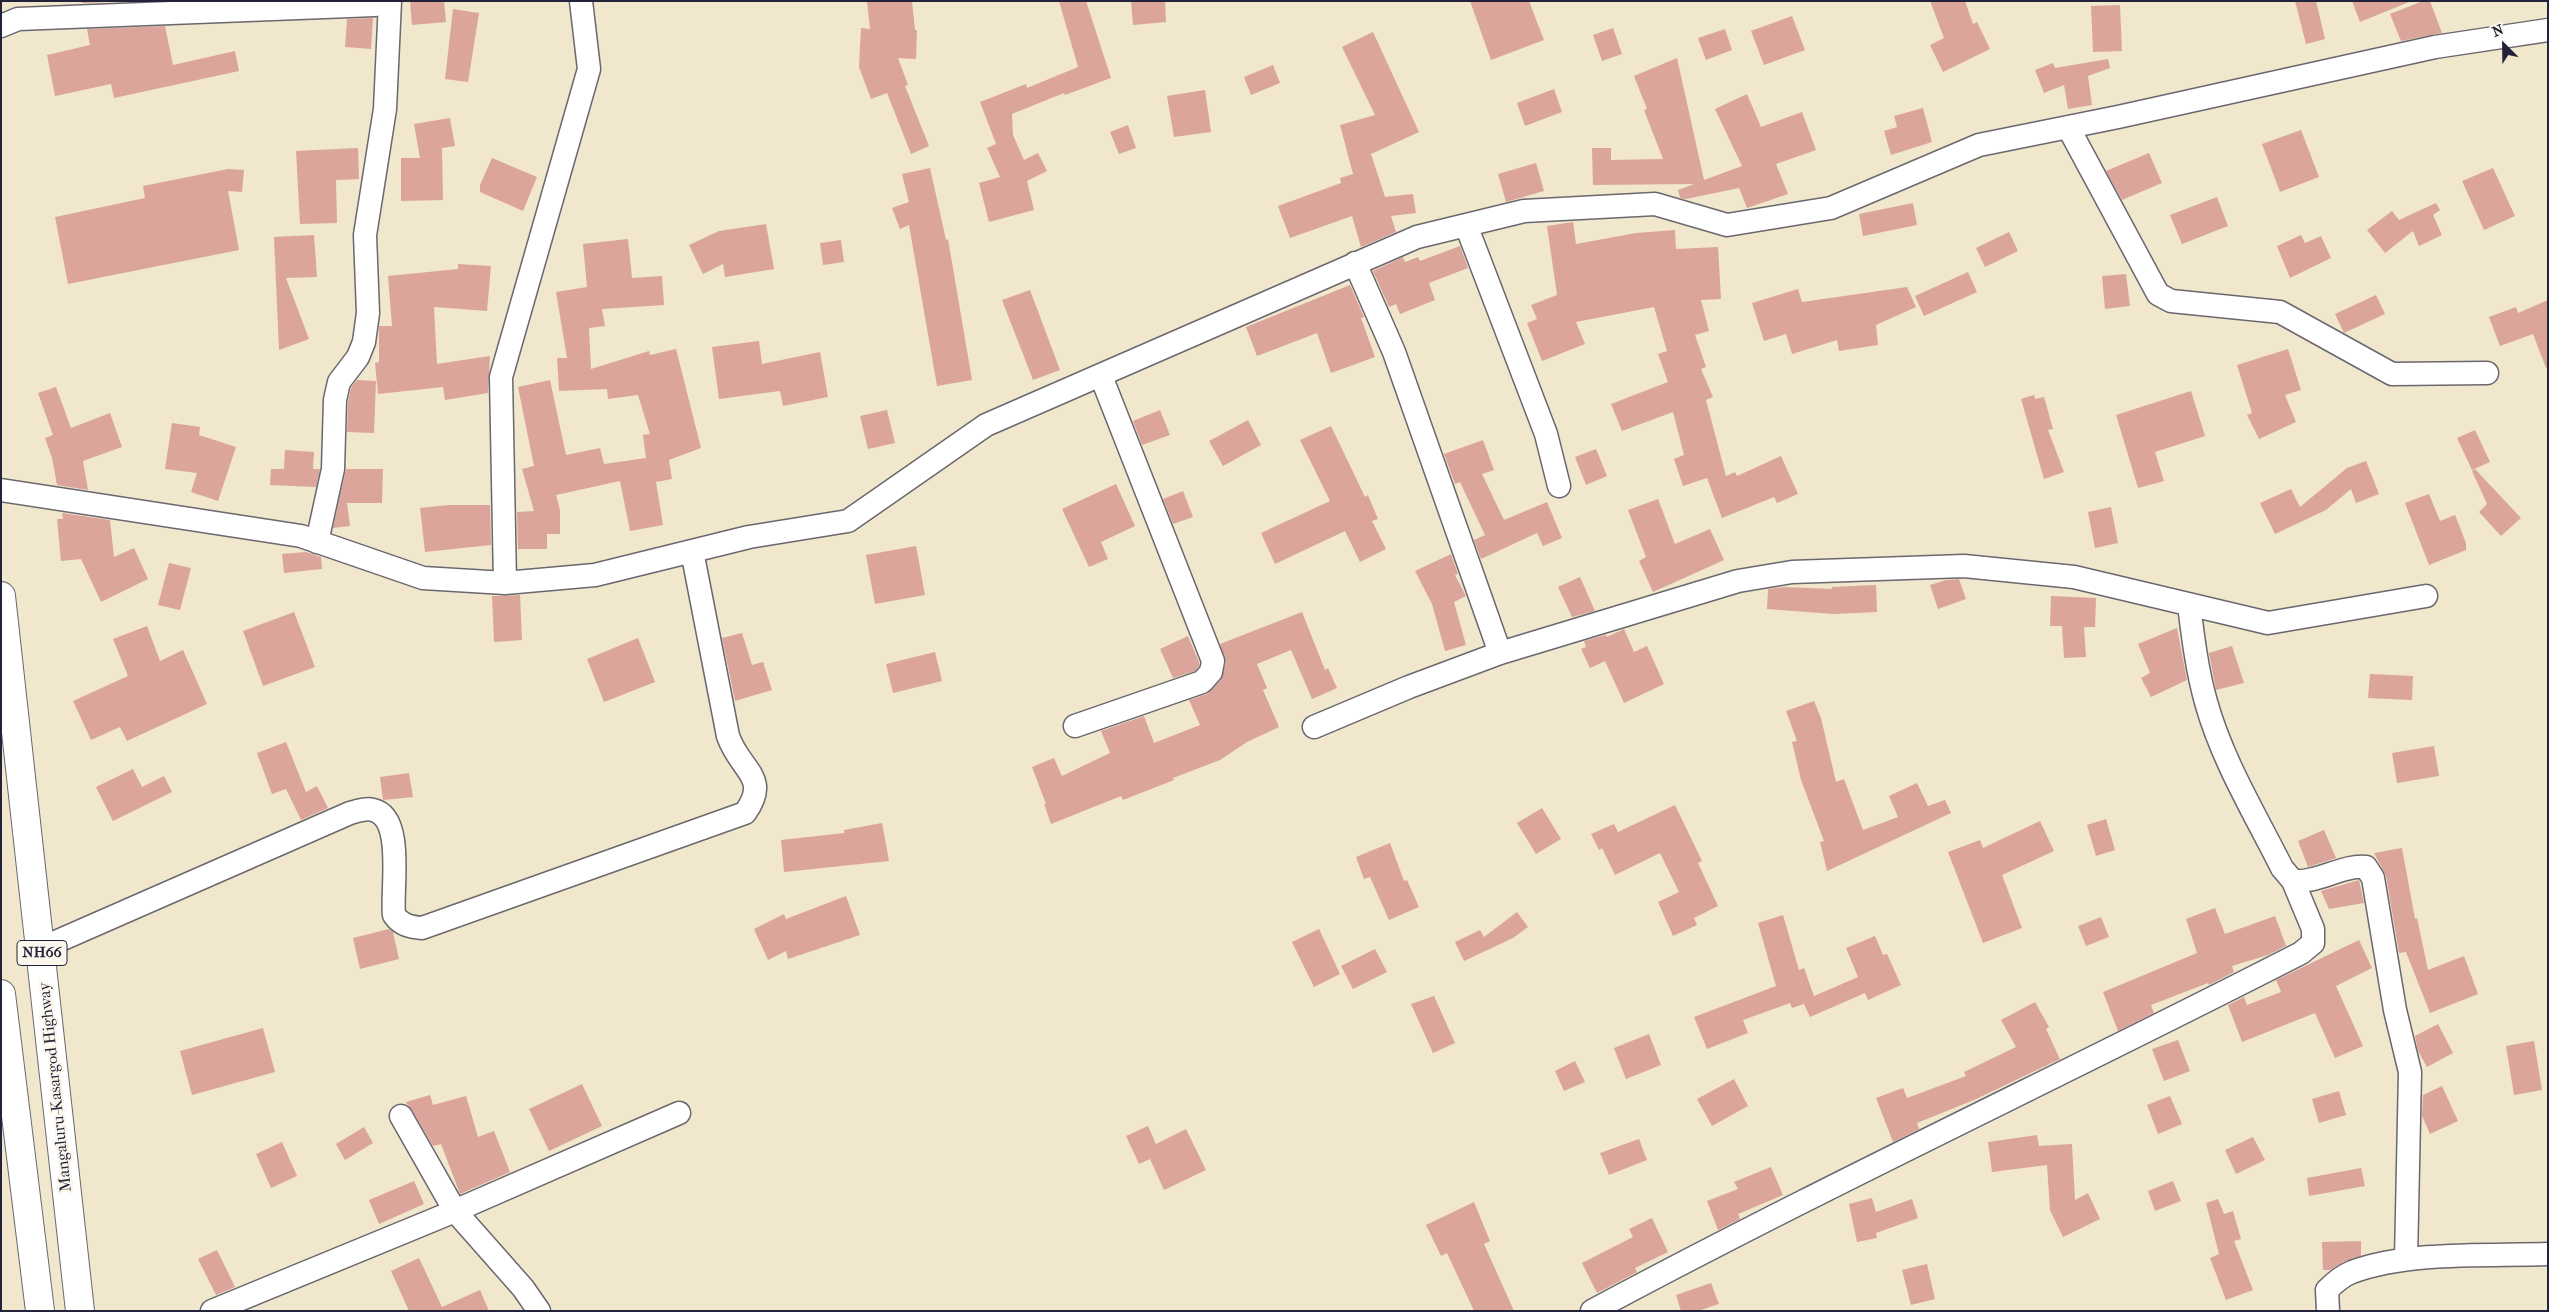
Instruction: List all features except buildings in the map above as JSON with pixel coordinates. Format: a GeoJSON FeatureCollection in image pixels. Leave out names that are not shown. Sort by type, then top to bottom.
{"type":"FeatureCollection","features":[{"type":"Feature","properties":{"kind":"highway","name":"Mangaluru-Kasargod Highway"},"geometry":{"type":"LineString","coordinates":[[1,596],[42,948],[80,1311]]}},
{"type":"Feature","properties":{"kind":"highway"},"geometry":{"type":"LineString","coordinates":[[1,994],[40,1311]]}},
{"type":"Feature","properties":{"kind":"street"},"geometry":{"type":"LineString","coordinates":[[1,26],[18,19],[375,5],[386,1]]}},
{"type":"Feature","properties":{"kind":"street"},"geometry":{"type":"LineString","coordinates":[[317,542],[333,469],[336,400],[339,382],[358,358],[366,332],[368,312],[365,234],[385,110],[390,1]]}},
{"type":"Feature","properties":{"kind":"street"},"geometry":{"type":"LineString","coordinates":[[505,583],[501,377],[589,69],[581,1]]}},
{"type":"Feature","properties":{"kind":"street"},"geometry":{"type":"LineString","coordinates":[[1,490],[301,536],[423,578],[505,583],[595,575],[749,537],[848,521],[986,426],[1417,237],[1524,211],[1654,204],[1727,225],[1831,208],[1979,145],[2435,46],[2548,30]]}},
{"type":"Feature","properties":{"kind":"street"},"geometry":{"type":"LineString","coordinates":[[2068,127],[2158,294],[2170,301],[2280,312],[2392,374],[2487,373]]}},
{"type":"Feature","properties":{"kind":"street"},"geometry":{"type":"LineString","coordinates":[[1466,225],[1546,434],[1560,486]]}},
{"type":"Feature","properties":{"kind":"street"},"geometry":{"type":"LineString","coordinates":[[1356,263],[1394,352],[1500,653]]}},
{"type":"Feature","properties":{"kind":"street"},"geometry":{"type":"LineString","coordinates":[[1075,726],[1202,682],[1211,672],[1213,661],[1101,376]]}},
{"type":"Feature","properties":{"kind":"street"},"geometry":{"type":"LineString","coordinates":[[42,948],[350,813],[363,810],[374,810],[381,814],[391,827],[394,915],[398,921],[414,928],[422,928],[745,813],[756,799],[757,790],[754,778],[741,763],[728,736],[692,551]]}},
{"type":"Feature","properties":{"kind":"street"},"geometry":{"type":"LineString","coordinates":[[1314,727],[1425,680],[1500,653],[1738,581],[1792,572],[1964,566],[2074,578],[2268,623],[2426,596]]}},
{"type":"Feature","properties":{"kind":"street"},"geometry":{"type":"LineString","coordinates":[[1592,1311],[1720,1242],[2160,1025],[2301,953],[2313,944],[2313,929],[2293,881],[2282,868],[2221,746],[2206,702],[2189,605]]}},
{"type":"Feature","properties":{"kind":"street"},"geometry":{"type":"LineString","coordinates":[[2293,881],[2303,882],[2353,866],[2366,867],[2373,878],[2395,1010],[2410,1072],[2406,1259]]}},
{"type":"Feature","properties":{"kind":"street"},"geometry":{"type":"LineString","coordinates":[[212,1311],[455,1211],[679,1113]]}},
{"type":"Feature","properties":{"kind":"street"},"geometry":{"type":"LineString","coordinates":[[401,1116],[455,1211],[523,1288],[539,1311]]}},
{"type":"Feature","properties":{"kind":"street"},"geometry":{"type":"LineString","coordinates":[[2328,1311],[2327,1290],[2337,1280],[2352,1272],[2406,1259],[2548,1254]]}}]}
